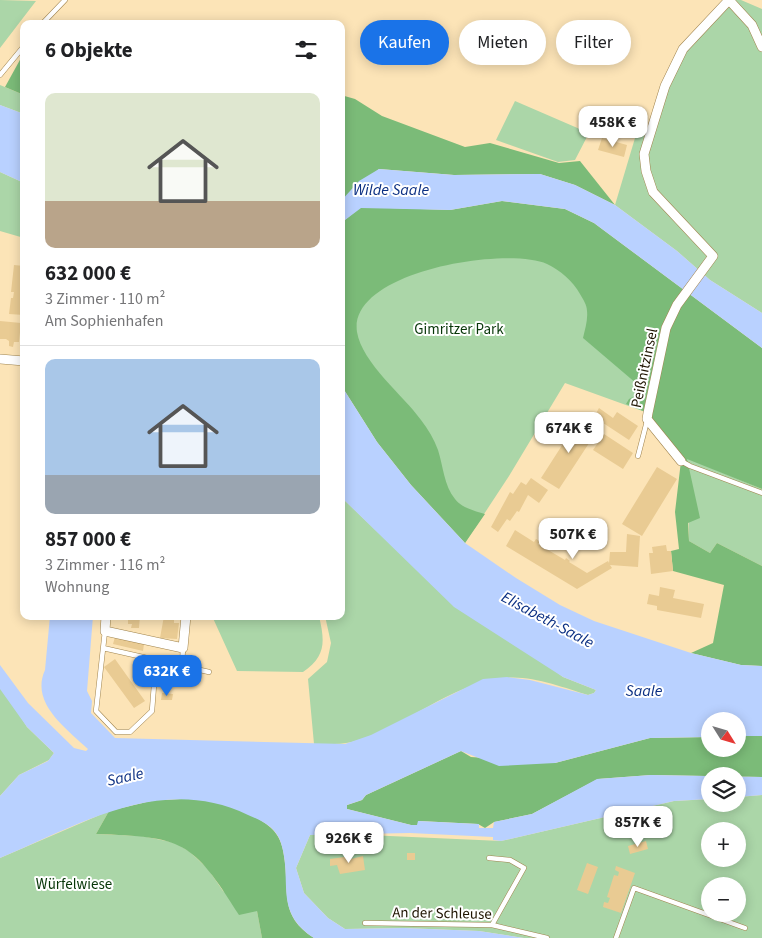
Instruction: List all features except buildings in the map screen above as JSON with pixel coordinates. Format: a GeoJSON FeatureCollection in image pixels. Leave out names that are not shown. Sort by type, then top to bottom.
{"type":"FeatureCollection","features":[{"type":"Feature","properties":{"kind":"street"},"geometry":{"type":"LineString","coordinates":[[729,0],[752,25],[762,47]]}},
{"type":"Feature","properties":{"kind":"street","name":"Peißnitzinsel"},"geometry":{"type":"LineString","coordinates":[[681,461],[648,419],[666,328],[677,305],[713,256],[653,192],[646,171],[644,154],[665,86],[683,49],[729,0]]}},
{"type":"Feature","properties":{"kind":"street"},"geometry":{"type":"LineString","coordinates":[[0,359],[20,361]]}},
{"type":"Feature","properties":{"kind":"street"},"geometry":{"type":"LineString","coordinates":[[106,620],[105,631],[183,648],[186,620]]}},
{"type":"Feature","properties":{"kind":"lane"},"geometry":{"type":"LineString","coordinates":[[46,20],[66,0]]}},
{"type":"Feature","properties":{"kind":"lane"},"geometry":{"type":"LineString","coordinates":[[0,74],[20,51]]}},
{"type":"Feature","properties":{"kind":"lane"},"geometry":{"type":"LineString","coordinates":[[638,456],[648,419]]}},
{"type":"Feature","properties":{"kind":"lane","name":"Peißnitzinsel"},"geometry":{"type":"LineString","coordinates":[[681,461],[762,492]]}},
{"type":"Feature","properties":{"kind":"lane"},"geometry":{"type":"LineString","coordinates":[[105,631],[96,711],[116,732],[130,732],[152,711],[156,659]]}},
{"type":"Feature","properties":{"kind":"lane"},"geometry":{"type":"LineString","coordinates":[[103,648],[209,672]]}},
{"type":"Feature","properties":{"kind":"lane"},"geometry":{"type":"LineString","coordinates":[[182,665],[183,648]]}},
{"type":"Feature","properties":{"kind":"lane"},"geometry":{"type":"LineString","coordinates":[[489,858],[510,860],[524,868],[492,925]]}},
{"type":"Feature","properties":{"kind":"lane"},"geometry":{"type":"LineString","coordinates":[[616,938],[634,888],[745,928]]}},
{"type":"Feature","properties":{"kind":"lane","name":"An der Schleuse"},"geometry":{"type":"LineString","coordinates":[[365,922],[492,925],[547,938]]}},
{"type":"Feature","properties":{"kind":"green space"},"geometry":{"type":"Polygon","coordinates":[[[0,0],[36,1],[20,20],[0,48],[0,0]]]}},
{"type":"Feature","properties":{"kind":"green space"},"geometry":{"type":"Polygon","coordinates":[[[730,0],[741,0],[762,9],[762,313],[710,280],[677,251],[615,205],[638,128],[649,133],[683,49],[730,0]]]}},
{"type":"Feature","properties":{"kind":"green space"},"geometry":{"type":"Polygon","coordinates":[[[20,60],[20,93],[5,87],[20,60]]]}},
{"type":"Feature","properties":{"kind":"green space"},"geometry":{"type":"Polygon","coordinates":[[[0,85],[20,93],[20,112],[0,105],[0,85]]]}},
{"type":"Feature","properties":{"kind":"green space"},"geometry":{"type":"Polygon","coordinates":[[[345,96],[355,99],[382,116],[465,147],[490,143],[559,163],[580,161],[615,205],[575,185],[540,174],[454,175],[379,169],[345,198],[345,96]]]}},
{"type":"Feature","properties":{"kind":"green space"},"geometry":{"type":"Polygon","coordinates":[[[515,101],[589,133],[575,160],[558,162],[496,140],[515,101]]]}},
{"type":"Feature","properties":{"kind":"green space"},"geometry":{"type":"Polygon","coordinates":[[[0,172],[20,181],[20,237],[0,231],[0,172]]]}},
{"type":"Feature","properties":{"kind":"green space"},"geometry":{"type":"Polygon","coordinates":[[[502,201],[565,209],[594,223],[762,348],[762,489],[687,459],[700,518],[688,523],[689,541],[710,553],[717,543],[762,566],[762,666],[741,665],[691,653],[713,643],[724,585],[673,571],[671,551],[679,549],[675,512],[681,461],[648,413],[626,404],[629,399],[638,394],[637,384],[583,338],[587,318],[586,304],[574,285],[557,269],[547,264],[527,259],[499,258],[434,268],[403,279],[377,293],[361,311],[357,332],[360,344],[384,379],[424,423],[435,442],[451,494],[465,507],[485,514],[465,543],[411,485],[377,442],[345,391],[345,220],[361,207],[450,210],[502,201]]]}},
{"type":"Feature","properties":{"kind":"green space","name":"Gimritzer Park"},"geometry":{"type":"Polygon","coordinates":[[[345,223],[594,223],[648,413],[565,383],[509,476],[465,543],[345,390],[345,223]]]}},
{"type":"Feature","properties":{"kind":"green space"},"geometry":{"type":"Polygon","coordinates":[[[687,458],[762,489],[762,566],[717,543],[710,553],[689,541],[687,458]]]}},
{"type":"Feature","properties":{"kind":"green space"},"geometry":{"type":"Polygon","coordinates":[[[345,501],[387,541],[563,677],[596,690],[588,695],[526,678],[506,678],[485,682],[465,688],[372,735],[347,743],[314,744],[308,679],[327,662],[331,643],[326,620],[345,620],[345,501]]]}},
{"type":"Feature","properties":{"kind":"green space"},"geometry":{"type":"Polygon","coordinates":[[[214,620],[320,620],[323,641],[322,648],[316,660],[303,672],[237,671],[214,620]]]}},
{"type":"Feature","properties":{"kind":"green space"},"geometry":{"type":"Polygon","coordinates":[[[0,673],[16,709],[27,727],[54,753],[49,760],[19,775],[0,796],[0,673]]]}},
{"type":"Feature","properties":{"kind":"green space"},"geometry":{"type":"Polygon","coordinates":[[[746,736],[762,736],[762,777],[746,777],[746,767],[701,767],[701,776],[651,775],[598,779],[532,814],[494,822],[485,828],[478,824],[419,821],[418,826],[347,809],[347,805],[362,800],[366,795],[461,751],[471,757],[555,763],[650,738],[701,737],[701,758],[746,758],[746,736]]]}},
{"type":"Feature","properties":{"kind":"green space"},"geometry":{"type":"Polygon","coordinates":[[[762,795],[762,938],[524,938],[479,931],[404,928],[345,929],[328,918],[304,893],[296,868],[310,835],[345,834],[501,841],[674,801],[701,800],[701,812],[746,812],[746,796],[762,795]]]}},
{"type":"Feature","properties":{"kind":"green space"},"geometry":{"type":"Polygon","coordinates":[[[202,799],[216,801],[244,811],[269,826],[278,837],[283,849],[290,911],[303,929],[314,938],[262,938],[257,911],[239,915],[209,871],[196,857],[182,848],[167,841],[148,837],[96,834],[109,811],[155,800],[202,799]]]}},
{"type":"Feature","properties":{"kind":"green space","name":"Würfelwiese"},"geometry":{"type":"Polygon","coordinates":[[[109,811],[96,834],[142,836],[176,843],[190,852],[208,869],[223,891],[257,911],[262,938],[0,938],[0,858],[109,811]]]}},
{"type":"Feature","properties":{"kind":"water"},"geometry":{"type":"Polygon","coordinates":[[[0,105],[20,112],[20,181],[0,172],[0,105]]]}},
{"type":"Feature","properties":{"kind":"water","name":"Wilde Saale"},"geometry":{"type":"Polygon","coordinates":[[[379,169],[454,175],[540,174],[575,185],[615,205],[677,251],[710,280],[762,313],[762,348],[594,223],[565,209],[502,201],[450,210],[361,208],[345,220],[345,197],[359,181],[379,169]]]}},
{"type":"Feature","properties":{"kind":"water"},"geometry":{"type":"Polygon","coordinates":[[[345,391],[377,442],[411,485],[465,543],[516,578],[560,605],[594,621],[691,653],[741,665],[762,666],[762,736],[746,736],[746,712],[701,712],[701,737],[650,738],[555,763],[499,766],[461,751],[366,795],[362,800],[347,805],[347,809],[411,825],[417,825],[418,821],[479,824],[479,828],[493,828],[494,822],[532,814],[597,779],[651,775],[701,776],[701,800],[674,801],[501,841],[493,840],[493,837],[410,833],[310,835],[296,868],[304,893],[328,918],[345,929],[404,928],[479,931],[524,938],[314,938],[301,928],[293,917],[289,906],[284,857],[279,837],[268,825],[216,803],[184,799],[152,801],[121,808],[60,831],[0,858],[0,796],[19,775],[48,761],[54,753],[27,727],[0,689],[0,665],[28,703],[74,748],[86,751],[88,749],[53,714],[46,704],[42,693],[50,620],[93,620],[87,691],[92,701],[91,713],[115,738],[345,744],[371,735],[483,679],[507,677],[530,680],[588,695],[596,690],[563,677],[454,607],[345,501],[345,391]]]}},
{"type":"Feature","properties":{"kind":"water"},"geometry":{"type":"Polygon","coordinates":[[[746,777],[762,777],[762,795],[746,796],[746,777]]]}},
{"type":"Feature","properties":{"kind":"water label","name":"Elisabeth-Saale"},"geometry":{"type":"Point","coordinates":[548,619]}},
{"type":"Feature","properties":{"kind":"water label","name":"Saale"},"geometry":{"type":"Point","coordinates":[644,690]}},
{"type":"Feature","properties":{"kind":"water label","name":"Saale"},"geometry":{"type":"Point","coordinates":[125,776]}}]}
